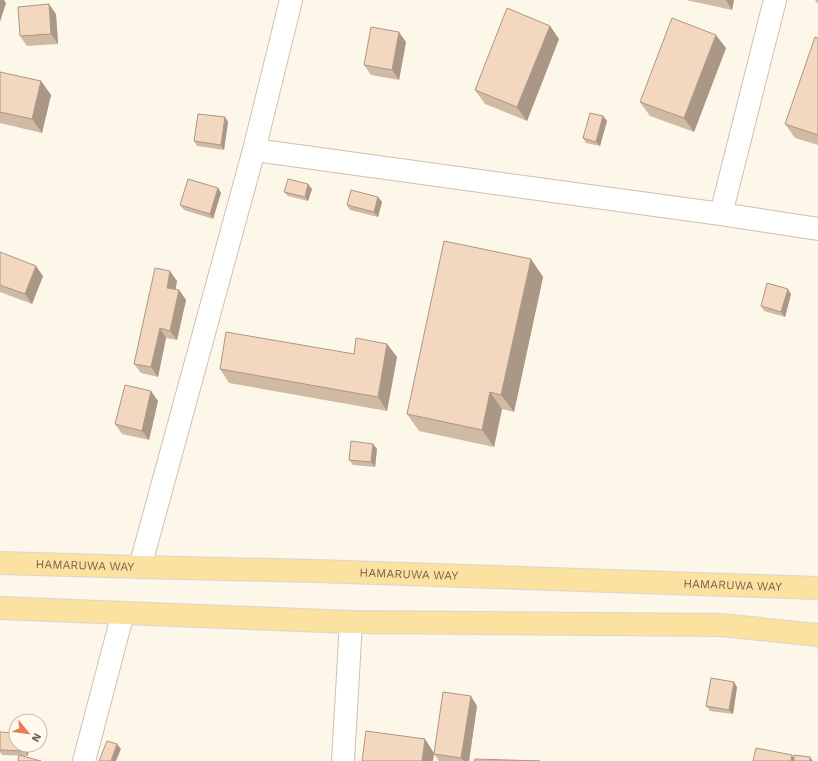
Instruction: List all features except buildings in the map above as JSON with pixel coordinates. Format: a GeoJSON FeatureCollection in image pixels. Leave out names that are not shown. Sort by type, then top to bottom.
{"type":"FeatureCollection","features":[{"type":"Feature","properties":{"kind":"main road","name":"HAMARUWA WAY"},"geometry":{"type":"LineString","coordinates":[[0,563],[316,571],[818,588]]}},
{"type":"Feature","properties":{"kind":"main road"},"geometry":{"type":"LineString","coordinates":[[0,608],[351,622],[721,625],[818,635]]}},
{"type":"Feature","properties":{"kind":"street"},"geometry":{"type":"LineString","coordinates":[[140,567],[254,150],[291,0]]}},
{"type":"Feature","properties":{"kind":"street"},"geometry":{"type":"LineString","coordinates":[[721,214],[775,0]]}},
{"type":"Feature","properties":{"kind":"street"},"geometry":{"type":"LineString","coordinates":[[254,150],[721,214],[818,229]]}},
{"type":"Feature","properties":{"kind":"street"},"geometry":{"type":"LineString","coordinates":[[84,761],[123,613]]}},
{"type":"Feature","properties":{"kind":"street"},"geometry":{"type":"LineString","coordinates":[[343,761],[351,622]]}}]}
